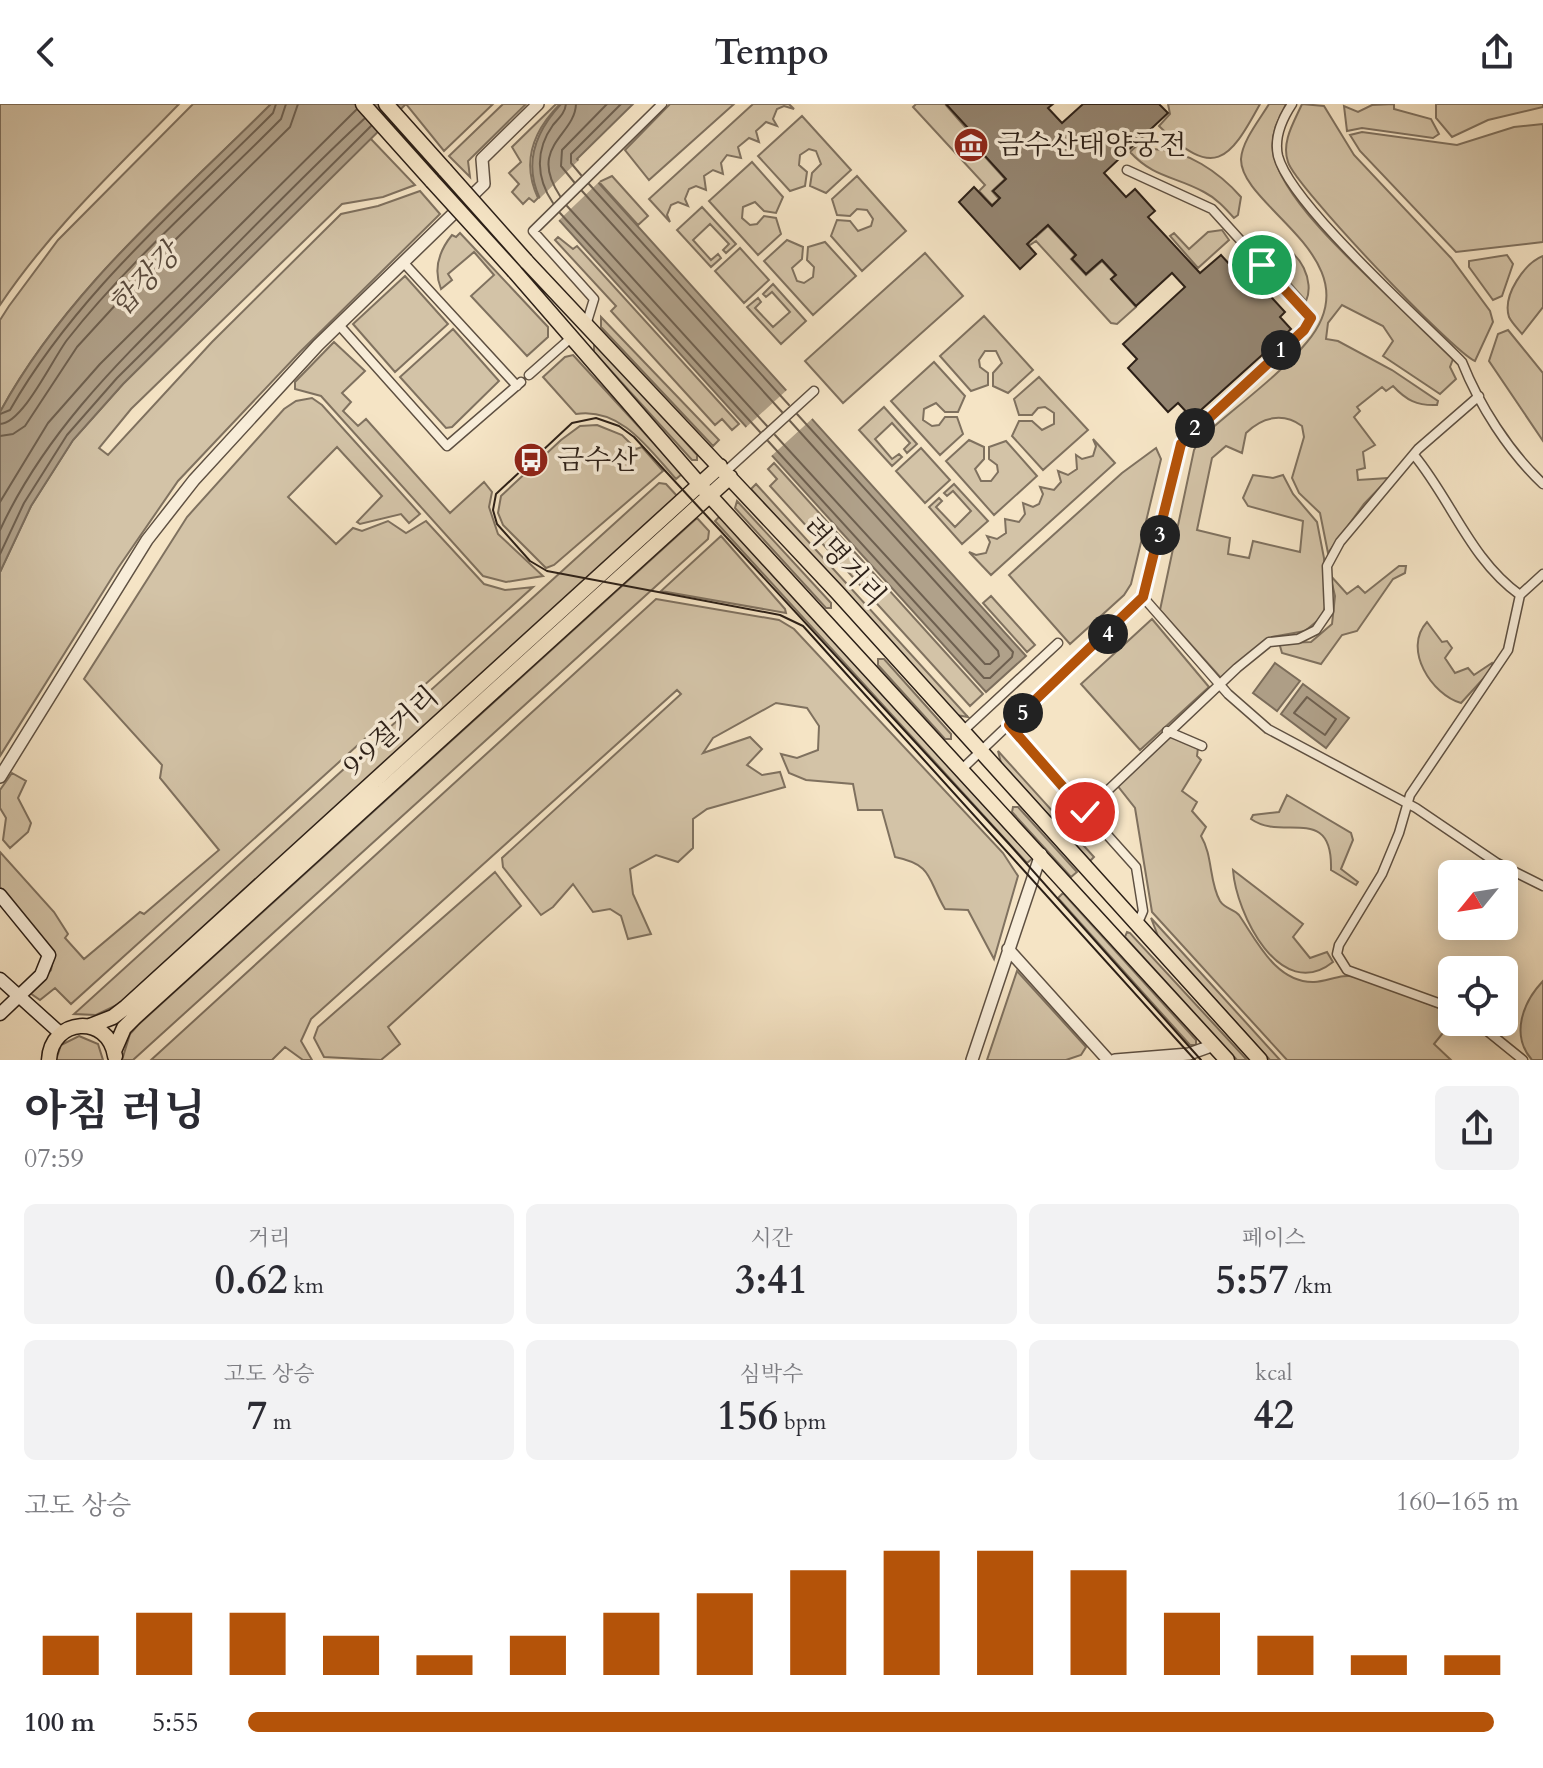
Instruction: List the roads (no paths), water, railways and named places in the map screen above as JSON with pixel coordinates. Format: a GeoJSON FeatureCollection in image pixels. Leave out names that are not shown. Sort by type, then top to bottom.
{"type":"FeatureCollection","features":[{"type":"Feature","properties":{"kind":"highway","name":"려명거리"},"geometry":{"type":"LineString","coordinates":[[363,104],[432,181],[586,325],[725,471],[1260,1060]]}},
{"type":"Feature","properties":{"kind":"highway","name":"려명거리"},"geometry":{"type":"LineString","coordinates":[[386,104],[445,170],[573,337],[704,490],[1227,1060]]}},
{"type":"Feature","properties":{"kind":"highway","name":"9·9절거리"},"geometry":{"type":"LineString","coordinates":[[60,1033],[69,1027],[90,1026],[113,1017],[126,1007],[725,471]]}},
{"type":"Feature","properties":{"kind":"highway","name":"9·9절거리"},"geometry":{"type":"LineString","coordinates":[[115,1056],[124,1028],[135,1017],[704,490]]}},
{"type":"Feature","properties":{"kind":"highway"},"geometry":{"type":"LineString","coordinates":[[90,1026],[106,1035],[115,1056]]}},
{"type":"Feature","properties":{"kind":"highway"},"geometry":{"type":"LineString","coordinates":[[49,1060],[53,1041],[60,1033]]}},
{"type":"Feature","properties":{"kind":"main road"},"geometry":{"type":"LineString","coordinates":[[0,895],[49,955],[41,975],[0,1014]]}},
{"type":"Feature","properties":{"kind":"main road"},"geometry":{"type":"LineString","coordinates":[[0,979],[60,1033]]}},
{"type":"Feature","properties":{"kind":"street"},"geometry":{"type":"LineString","coordinates":[[0,777],[147,540],[194,480],[339,325],[484,184],[482,159],[538,104]]}},
{"type":"Feature","properties":{"kind":"street"},"geometry":{"type":"LineString","coordinates":[[586,325],[594,299],[533,231],[662,104]]}},
{"type":"Feature","properties":{"kind":"street"},"geometry":{"type":"LineString","coordinates":[[1292,104],[1277,139],[1284,170],[1330,229],[1462,362],[1479,396],[1521,462],[1543,484]]}},
{"type":"Feature","properties":{"kind":"street"},"geometry":{"type":"LineString","coordinates":[[962,769],[1143,597],[1181,444],[1304,330],[1311,318],[1212,209],[1127,170]]}},
{"type":"Feature","properties":{"kind":"street"},"geometry":{"type":"LineString","coordinates":[[339,325],[447,446],[519,384],[403,262]]}},
{"type":"Feature","properties":{"kind":"street"},"geometry":{"type":"LineString","coordinates":[[529,375],[573,337]]}},
{"type":"Feature","properties":{"kind":"street"},"geometry":{"type":"LineString","coordinates":[[725,471],[814,391]]}},
{"type":"Feature","properties":{"kind":"street"},"geometry":{"type":"LineString","coordinates":[[1085,812],[1167,731],[1269,642],[1307,636],[1325,620],[1331,598],[1327,566],[1331,557],[1358,518],[1436,430],[1479,396]]}},
{"type":"Feature","properties":{"kind":"street"},"geometry":{"type":"LineString","coordinates":[[1414,455],[1444,496],[1480,560],[1496,578],[1520,595]]}},
{"type":"Feature","properties":{"kind":"street"},"geometry":{"type":"LineString","coordinates":[[1438,1003],[1347,970],[1337,954],[1339,945],[1382,874],[1407,803],[1499,667],[1514,631],[1520,595],[1543,574]]}},
{"type":"Feature","properties":{"kind":"street"},"geometry":{"type":"LineString","coordinates":[[1143,597],[1220,683],[1268,729],[1407,803],[1497,863],[1543,886]]}},
{"type":"Feature","properties":{"kind":"street"},"geometry":{"type":"LineString","coordinates":[[962,732],[1058,643]]}},
{"type":"Feature","properties":{"kind":"street"},"geometry":{"type":"LineString","coordinates":[[1009,725],[1136,867],[1143,911],[1137,925]]}},
{"type":"Feature","properties":{"kind":"street"},"geometry":{"type":"LineString","coordinates":[[1167,731],[1202,746]]}},
{"type":"Feature","properties":{"kind":"street"},"geometry":{"type":"LineString","coordinates":[[972,1060],[1041,854]]}},
{"type":"Feature","properties":{"kind":"street"},"geometry":{"type":"LineString","coordinates":[[1008,949],[1108,1060]]}},
{"type":"Feature","properties":{"kind":"street"},"geometry":{"type":"LineString","coordinates":[[1493,1036],[1523,1060]]}},
{"type":"Feature","properties":{"kind":"street"},"geometry":{"type":"LineString","coordinates":[[1115,1060],[1189,1054],[1214,1045]]}},
{"type":"Feature","properties":{"kind":"water","name":"합장강"},"geometry":{"type":"Polygon","coordinates":[[[271,104],[406,104],[123,384],[73,440],[31,506],[0,572],[0,412],[27,368],[89,287],[160,212],[271,104]]]}},
{"type":"Feature","properties":{"kind":"water"},"geometry":{"type":"Polygon","coordinates":[[[561,104],[633,104],[577,159],[1026,656],[986,692],[540,199],[532,173],[534,148],[544,126],[561,104]]]}},
{"type":"Feature","properties":{"kind":"water"},"geometry":{"type":"Polygon","coordinates":[[[1275,663],[1300,681],[1277,711],[1253,693],[1275,663]]]}},
{"type":"Feature","properties":{"kind":"water"},"geometry":{"type":"Polygon","coordinates":[[[1303,684],[1349,718],[1326,748],[1281,714],[1303,684]]]}},
{"type":"Feature","properties":{"kind":"tram line"},"geometry":{"type":"LineString","coordinates":[[1195,1060],[803,626],[780,615],[547,571],[530,561],[497,524],[493,510],[496,494],[572,423],[596,418],[619,426],[634,437],[1010,845],[1201,1060]]}},
{"type":"Feature","properties":{"kind":"place","name":"금수산태양궁전"},"geometry":{"type":"Point","coordinates":[971,145]}},
{"type":"Feature","properties":{"kind":"place","name":"금수산"},"geometry":{"type":"Point","coordinates":[531,460]}}]}
